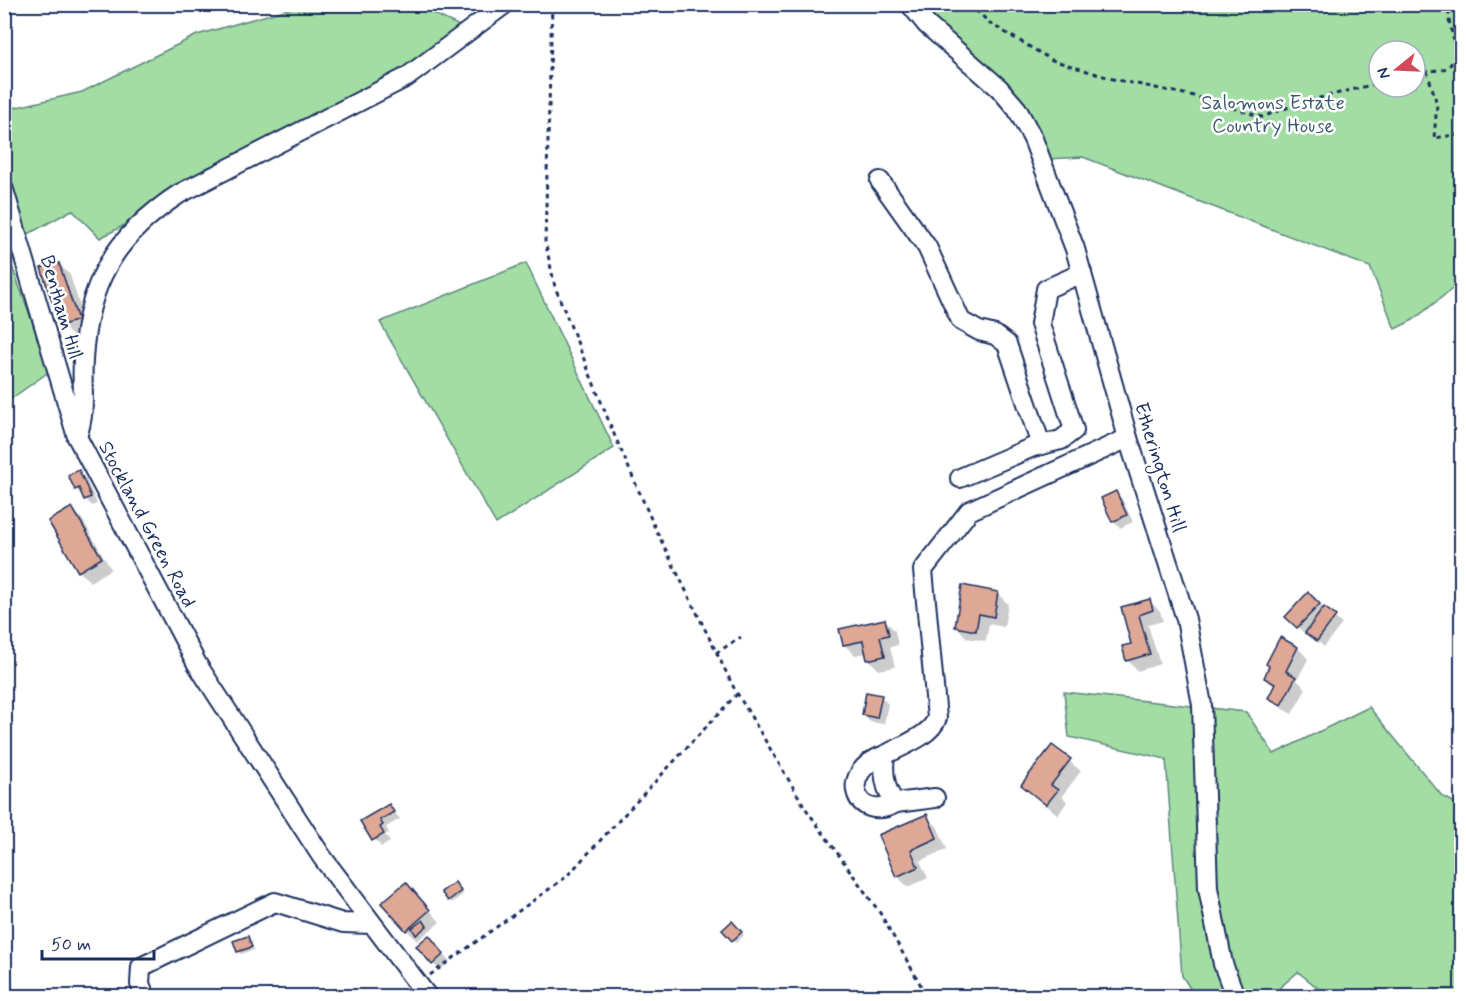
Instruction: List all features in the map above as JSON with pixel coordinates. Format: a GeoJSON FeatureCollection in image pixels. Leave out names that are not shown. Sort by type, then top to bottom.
{"type":"FeatureCollection","features":[{"type":"Feature","properties":{"kind":"street","name":"Stockland Green Road"},"geometry":{"type":"LineString","coordinates":[[422,993],[322,857],[197,664],[76,437],[84,416],[83,362],[86,325],[105,271],[128,233],[149,214],[179,194],[407,76],[505,4]]}},
{"type":"Feature","properties":{"kind":"street","name":"Etherington Hill"},"geometry":{"type":"LineString","coordinates":[[910,4],[927,25],[999,87],[1017,109],[1033,140],[1082,273],[1128,438],[1186,619],[1202,705],[1208,888],[1223,964],[1234,996]]}},
{"type":"Feature","properties":{"kind":"street"},"geometry":{"type":"LineString","coordinates":[[880,181],[927,247],[961,321],[979,331],[995,335],[1007,344],[1041,445]]}},
{"type":"Feature","properties":{"kind":"street","name":"Bentham Hill"},"geometry":{"type":"LineString","coordinates":[[4,190],[76,437]]}},
{"type":"Feature","properties":{"kind":"street"},"geometry":{"type":"LineString","coordinates":[[960,478],[1041,445],[1062,441],[1074,430],[1040,324],[1046,289],[1082,273]]}},
{"type":"Feature","properties":{"kind":"street"},"geometry":{"type":"LineString","coordinates":[[935,798],[896,803],[884,810],[870,808],[861,801],[857,788],[857,774],[863,766],[927,731],[934,726],[937,718],[923,570],[969,511],[1128,438]]}},
{"type":"Feature","properties":{"kind":"street"},"geometry":{"type":"LineString","coordinates":[[885,754],[886,780],[896,803]]}},
{"type":"Feature","properties":{"kind":"street"},"geometry":{"type":"LineString","coordinates":[[145,996],[140,984],[141,967],[274,902],[343,923],[371,924]]}},
{"type":"Feature","properties":{"kind":"path"},"geometry":{"type":"LineString","coordinates":[[552,4],[545,241],[547,259],[555,287],[614,434],[655,528],[737,694],[806,809],[880,913],[927,996]]}},
{"type":"Feature","properties":{"kind":"path"},"geometry":{"type":"LineString","coordinates":[[969,4],[991,24],[1052,60],[1113,79],[1194,96],[1262,117],[1300,103],[1367,86]]}},
{"type":"Feature","properties":{"kind":"path"},"geometry":{"type":"LineString","coordinates":[[1453,4],[1448,16],[1457,55],[1461,59]]}},
{"type":"Feature","properties":{"kind":"path"},"geometry":{"type":"LineString","coordinates":[[1457,55],[1448,68],[1427,71],[1437,104],[1434,138],[1461,134]]}},
{"type":"Feature","properties":{"kind":"path"},"geometry":{"type":"LineString","coordinates":[[716,652],[741,637]]}},
{"type":"Feature","properties":{"kind":"path"},"geometry":{"type":"LineString","coordinates":[[422,993],[566,877],[737,694]]}},
{"type":"Feature","properties":{"kind":"green space"},"geometry":{"type":"Polygon","coordinates":[[[302,5],[415,5],[464,28],[311,129],[206,168],[121,227],[100,238],[72,210],[30,233],[8,255],[50,371],[5,403],[4,110],[82,92],[197,35],[302,5]]]}},
{"type":"Feature","properties":{"kind":"green space","name":"Salomons Estate Country House"},"geometry":{"type":"Polygon","coordinates":[[[919,5],[1461,5],[1461,282],[1413,320],[1395,329],[1370,267],[1083,157],[1048,159],[944,31],[919,5]]]}},
{"type":"Feature","properties":{"kind":"green space"},"geometry":{"type":"Polygon","coordinates":[[[526,263],[614,448],[496,524],[380,322],[526,263]]]}},
{"type":"Feature","properties":{"kind":"green space"},"geometry":{"type":"Polygon","coordinates":[[[1064,692],[1246,712],[1274,754],[1369,707],[1442,796],[1461,806],[1461,996],[1328,996],[1298,972],[1270,996],[1195,996],[1182,976],[1166,759],[1069,737],[1064,692]]]}},
{"type":"Feature","properties":{"kind":"building"},"geometry":{"type":"Polygon","coordinates":[[[59,263],[78,320],[60,326],[41,268],[59,263]]]}},
{"type":"Feature","properties":{"kind":"building"},"geometry":{"type":"Polygon","coordinates":[[[79,470],[91,497],[84,500],[79,488],[75,490],[68,475],[79,470]]]}},
{"type":"Feature","properties":{"kind":"building"},"geometry":{"type":"Polygon","coordinates":[[[1116,491],[1127,515],[1112,522],[1101,498],[1116,491]]]}},
{"type":"Feature","properties":{"kind":"building"},"geometry":{"type":"Polygon","coordinates":[[[72,507],[102,558],[78,572],[48,521],[72,507]]]}},
{"type":"Feature","properties":{"kind":"building"},"geometry":{"type":"Polygon","coordinates":[[[962,585],[998,592],[994,617],[979,614],[976,631],[955,627],[962,585]]]}},
{"type":"Feature","properties":{"kind":"building"},"geometry":{"type":"Polygon","coordinates":[[[1308,592],[1320,604],[1297,628],[1285,617],[1308,592]]]}},
{"type":"Feature","properties":{"kind":"building"},"geometry":{"type":"Polygon","coordinates":[[[1150,599],[1153,610],[1139,615],[1150,654],[1126,661],[1122,646],[1131,644],[1121,607],[1150,599]]]}},
{"type":"Feature","properties":{"kind":"building"},"geometry":{"type":"Polygon","coordinates":[[[1324,607],[1336,616],[1317,641],[1305,633],[1324,607]]]}},
{"type":"Feature","properties":{"kind":"building"},"geometry":{"type":"Polygon","coordinates":[[[885,619],[889,635],[880,637],[885,656],[867,660],[863,641],[843,645],[839,629],[885,619]]]}},
{"type":"Feature","properties":{"kind":"building"},"geometry":{"type":"Polygon","coordinates":[[[1280,637],[1298,647],[1286,671],[1296,677],[1281,705],[1268,698],[1275,684],[1264,678],[1269,666],[1266,664],[1280,637]]]}},
{"type":"Feature","properties":{"kind":"building"},"geometry":{"type":"Polygon","coordinates":[[[866,692],[882,695],[877,718],[862,715],[866,692]]]}},
{"type":"Feature","properties":{"kind":"building"},"geometry":{"type":"Polygon","coordinates":[[[1052,745],[1071,759],[1051,785],[1058,790],[1046,805],[1021,785],[1052,745]]]}},
{"type":"Feature","properties":{"kind":"building"},"geometry":{"type":"Polygon","coordinates":[[[389,804],[394,812],[380,820],[383,825],[380,827],[384,834],[372,841],[360,821],[389,804]]]}},
{"type":"Feature","properties":{"kind":"building"},"geometry":{"type":"Polygon","coordinates":[[[927,814],[937,838],[911,850],[918,867],[896,877],[878,835],[927,814]]]}},
{"type":"Feature","properties":{"kind":"building"},"geometry":{"type":"Polygon","coordinates":[[[406,882],[430,910],[406,931],[381,903],[406,882]]]}},
{"type":"Feature","properties":{"kind":"building"},"geometry":{"type":"Polygon","coordinates":[[[455,882],[461,891],[448,901],[441,892],[455,882]]]}},
{"type":"Feature","properties":{"kind":"building"},"geometry":{"type":"Polygon","coordinates":[[[423,920],[427,926],[416,935],[412,928],[423,920]]]}},
{"type":"Feature","properties":{"kind":"building"},"geometry":{"type":"Polygon","coordinates":[[[732,921],[742,932],[732,941],[722,930],[732,921]]]}},
{"type":"Feature","properties":{"kind":"building"},"geometry":{"type":"Polygon","coordinates":[[[429,935],[444,954],[432,965],[416,946],[429,935]]]}},
{"type":"Feature","properties":{"kind":"building"},"geometry":{"type":"Polygon","coordinates":[[[248,936],[252,947],[237,952],[233,941],[248,936]]]}}]}
